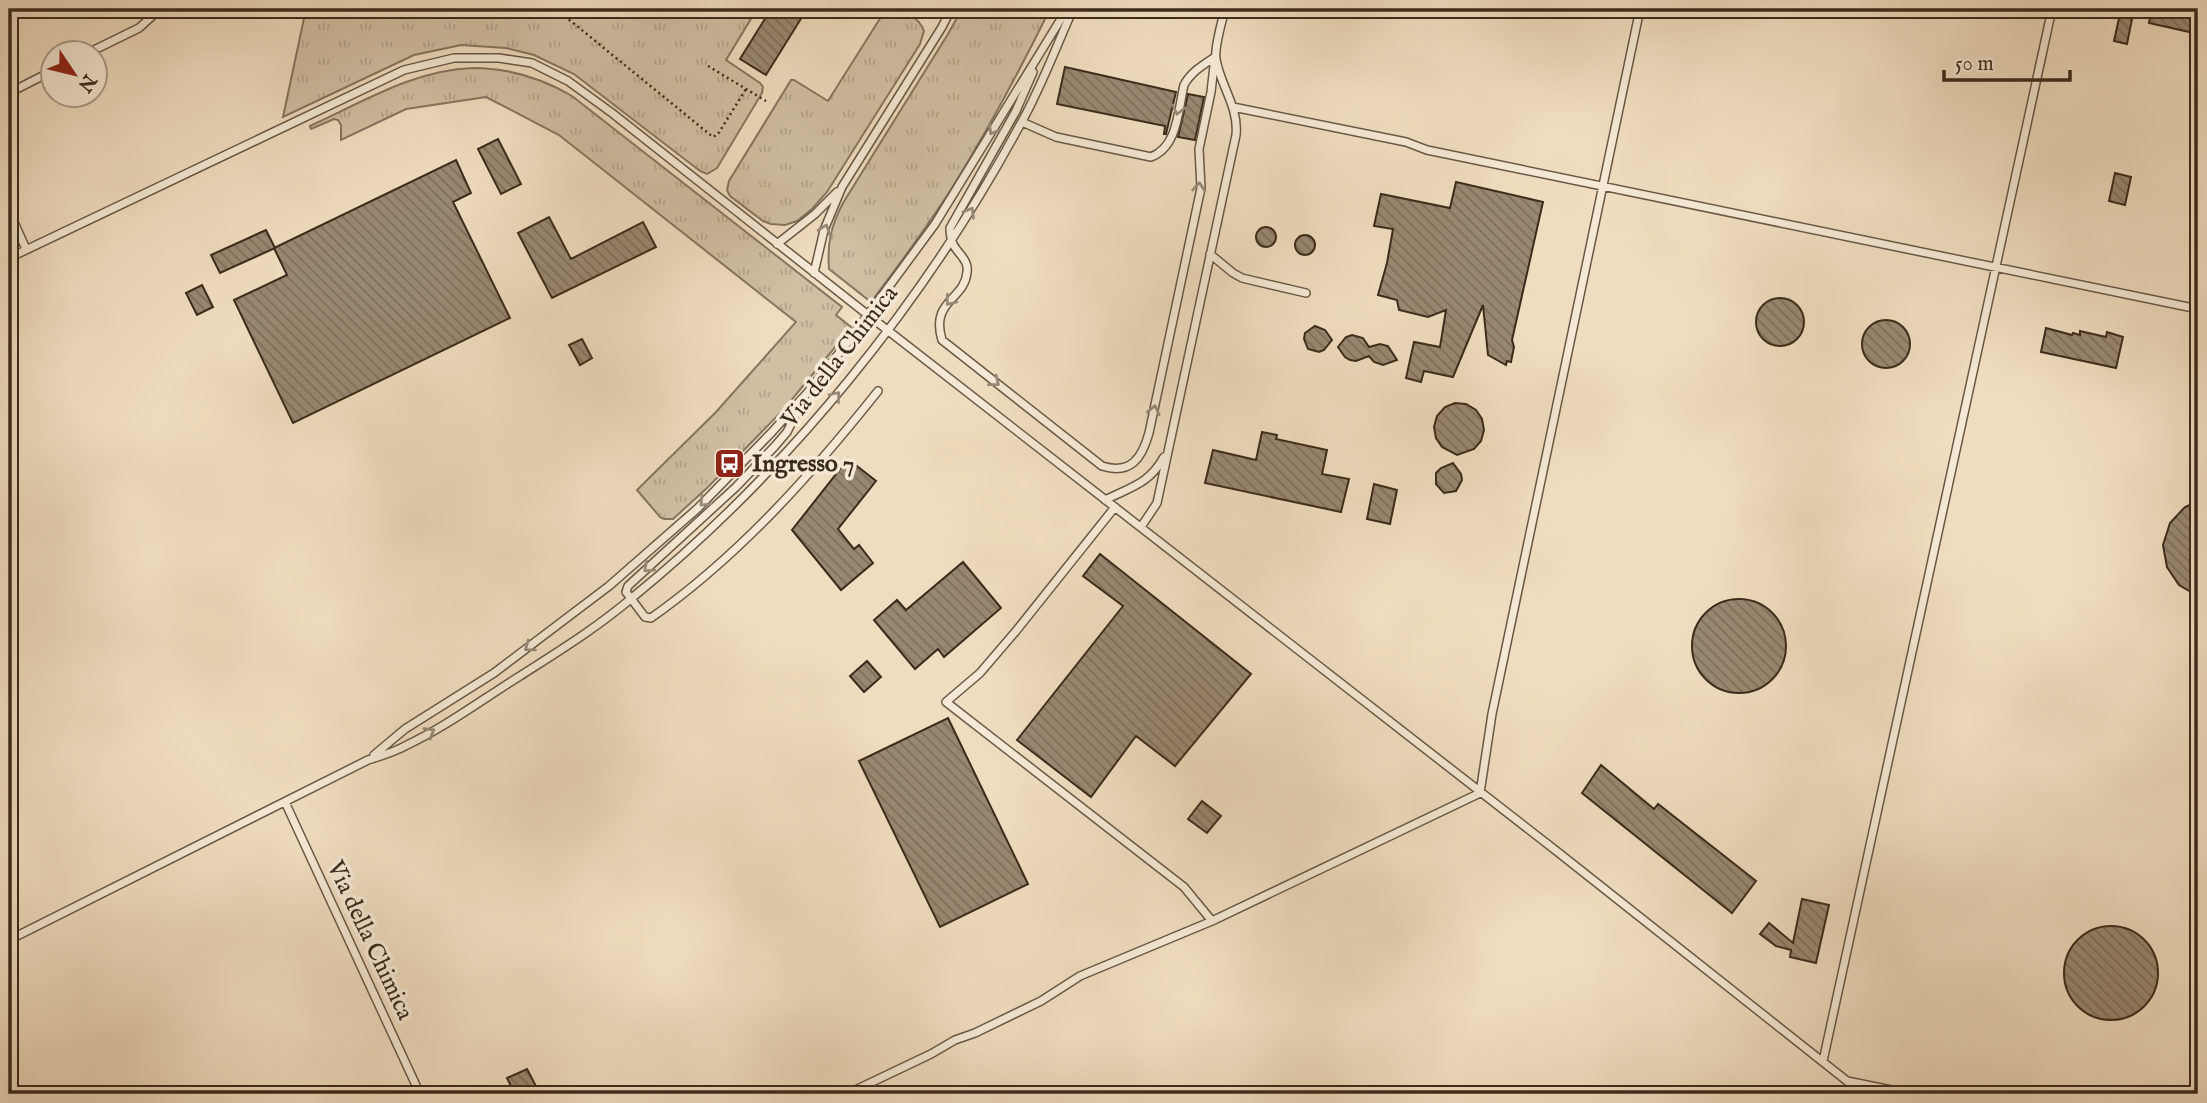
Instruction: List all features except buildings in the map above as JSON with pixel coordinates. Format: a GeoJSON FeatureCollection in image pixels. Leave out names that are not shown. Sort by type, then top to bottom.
{"type":"FeatureCollection","features":[{"type":"Feature","properties":{"kind":"lane"},"geometry":{"type":"LineString","coordinates":[[108,44],[139,29],[160,9]]}},
{"type":"Feature","properties":{"kind":"lane"},"geometry":{"type":"LineString","coordinates":[[814,273],[824,230],[842,187],[951,9]]}},
{"type":"Feature","properties":{"kind":"lane","name":"Via della Chimica"},"geometry":{"type":"LineString","coordinates":[[368,760],[405,729],[494,673],[609,586],[698,508],[808,392],[952,199],[1067,9]]}},
{"type":"Feature","properties":{"kind":"lane","name":"Via della Chimica"},"geometry":{"type":"LineString","coordinates":[[9,940],[368,760],[407,746],[578,639],[631,599],[707,532],[797,440],[838,394],[887,330],[967,218],[1022,122],[1073,9]]}},
{"type":"Feature","properties":{"kind":"lane"},"geometry":{"type":"LineString","coordinates":[[1045,47],[1016,111],[950,228],[953,245],[967,264],[967,276],[938,321],[942,340],[1102,466],[1121,469],[1138,459],[1149,433],[1200,188],[1199,149],[1225,9]]}},
{"type":"Feature","properties":{"kind":"lane"},"geometry":{"type":"LineString","coordinates":[[1480,793],[1492,714],[1640,9]]}},
{"type":"Feature","properties":{"kind":"lane"},"geometry":{"type":"LineString","coordinates":[[1823,1061],[2052,9]]}},
{"type":"Feature","properties":{"kind":"lane"},"geometry":{"type":"LineString","coordinates":[[1022,122],[1056,137],[1151,157],[1159,154],[1171,142],[1188,78],[1215,57]]}},
{"type":"Feature","properties":{"kind":"lane"},"geometry":{"type":"LineString","coordinates":[[1141,527],[1157,503],[1236,135],[1233,107],[1215,57]]}},
{"type":"Feature","properties":{"kind":"lane"},"geometry":{"type":"LineString","coordinates":[[9,258],[404,70],[454,58],[499,58],[532,63],[568,81],[1823,1061],[1847,1081],[1857,1094]]}},
{"type":"Feature","properties":{"kind":"lane"},"geometry":{"type":"LineString","coordinates":[[9,93],[38,78]]}},
{"type":"Feature","properties":{"kind":"lane"},"geometry":{"type":"LineString","coordinates":[[1233,107],[1406,142],[1427,150],[2198,309]]}},
{"type":"Feature","properties":{"kind":"lane"},"geometry":{"type":"LineString","coordinates":[[777,244],[815,215],[842,187]]}},
{"type":"Feature","properties":{"kind":"lane"},"geometry":{"type":"LineString","coordinates":[[9,211],[26,249]]}},
{"type":"Feature","properties":{"kind":"lane"},"geometry":{"type":"LineString","coordinates":[[1210,254],[1242,278],[1306,293]]}},
{"type":"Feature","properties":{"kind":"lane"},"geometry":{"type":"LineString","coordinates":[[808,392],[787,432],[775,446],[717,506],[628,586],[626,592],[645,617],[651,618],[703,578],[788,498],[877,391]]}},
{"type":"Feature","properties":{"kind":"lane"},"geometry":{"type":"LineString","coordinates":[[1105,500],[1148,479],[1168,450]]}},
{"type":"Feature","properties":{"kind":"lane"},"geometry":{"type":"LineString","coordinates":[[1115,507],[980,673],[946,702],[1184,887],[1212,921]]}},
{"type":"Feature","properties":{"kind":"lane"},"geometry":{"type":"LineString","coordinates":[[847,1094],[1041,1000],[1080,976],[1212,921],[1480,793]]}},
{"type":"Feature","properties":{"kind":"lane","name":"Via della Chimica"},"geometry":{"type":"LineString","coordinates":[[285,802],[420,1094]]}},
{"type":"Feature","properties":{"kind":"lane"},"geometry":{"type":"LineString","coordinates":[[1847,1081],[1910,1094]]}},
{"type":"Feature","properties":{"kind":"path"},"geometry":{"type":"LineString","coordinates":[[556,9],[713,137],[718,134],[746,89]]}},
{"type":"Feature","properties":{"kind":"path"},"geometry":{"type":"LineString","coordinates":[[708,66],[766,101]]}},
{"type":"Feature","properties":{"kind":"green space"},"geometry":{"type":"Polygon","coordinates":[[[306,9],[757,9],[726,60],[760,83],[763,87],[762,93],[717,168],[707,174],[574,74],[534,55],[506,48],[461,45],[414,55],[283,117],[306,9]]]}},
{"type":"Feature","properties":{"kind":"green space"},"geometry":{"type":"Polygon","coordinates":[[[886,9],[903,12],[918,21],[924,31],[920,44],[827,192],[812,209],[797,221],[785,225],[763,221],[730,196],[727,190],[729,181],[791,80],[828,101],[886,9]]]}},
{"type":"Feature","properties":{"kind":"green space"},"geometry":{"type":"Polygon","coordinates":[[[962,9],[1050,9],[1003,100],[952,188],[871,302],[829,269],[829,243],[835,219],[962,9]]]}},
{"type":"Feature","properties":{"kind":"green space"},"geometry":{"type":"Polygon","coordinates":[[[473,68],[524,75],[572,96],[842,307],[836,315],[851,327],[784,409],[673,519],[660,517],[637,490],[716,412],[796,322],[559,135],[486,97],[406,109],[341,140],[341,125],[338,120],[334,119],[311,129],[310,126],[409,81],[451,70],[473,68]]]}},
{"type":"Feature","properties":{"kind":"place","name":"Ingresso 7"},"geometry":{"type":"Point","coordinates":[729,463]}}]}
